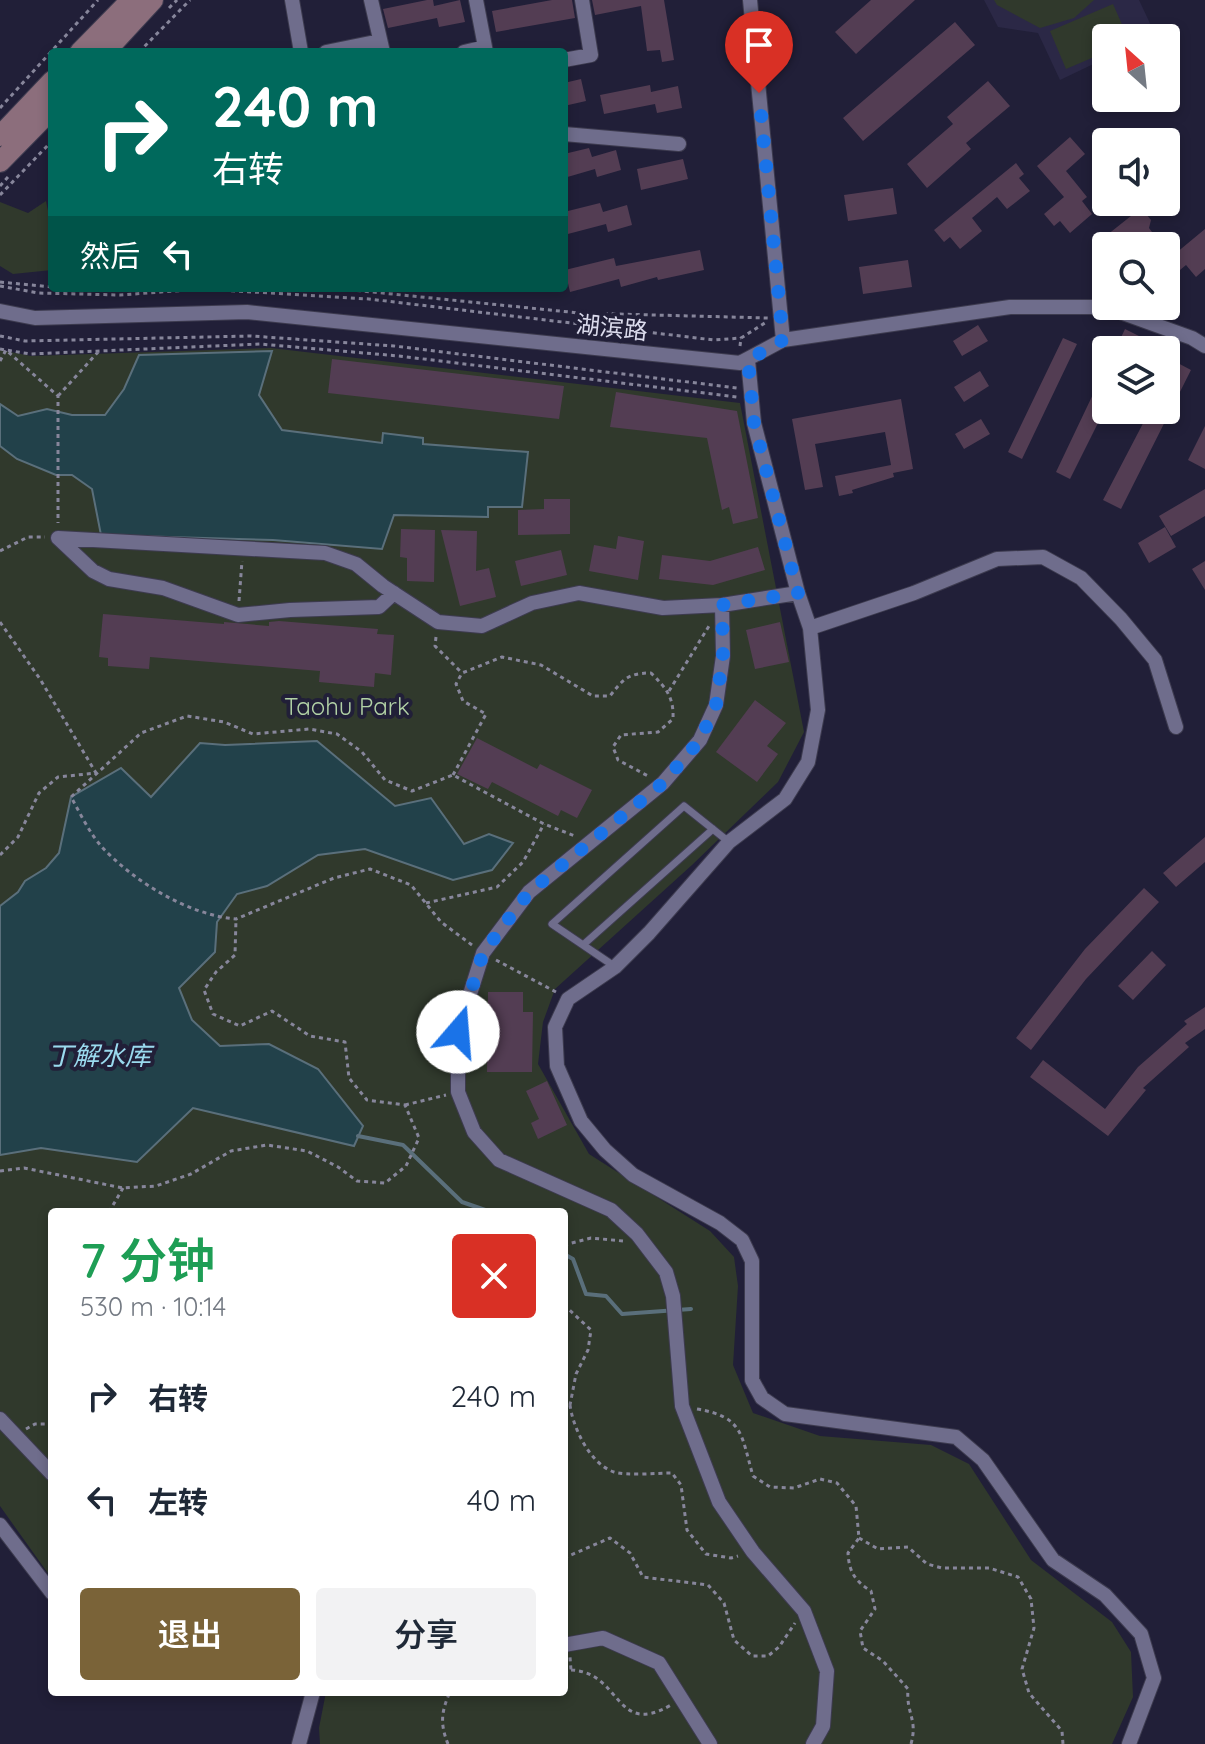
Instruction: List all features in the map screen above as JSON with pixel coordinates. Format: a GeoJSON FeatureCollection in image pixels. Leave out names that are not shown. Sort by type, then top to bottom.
{"type":"FeatureCollection","features":[{"type":"Feature","properties":{"kind":"street"},"geometry":{"type":"LineString","coordinates":[[84,48],[131,0]]}},
{"type":"Feature","properties":{"kind":"street"},"geometry":{"type":"LineString","coordinates":[[109,48],[153,0]]}},
{"type":"Feature","properties":{"kind":"street"},"geometry":{"type":"LineString","coordinates":[[292,0],[300,48]]}},
{"type":"Feature","properties":{"kind":"street"},"geometry":{"type":"LineString","coordinates":[[371,0],[382,47]]}},
{"type":"Feature","properties":{"kind":"street"},"geometry":{"type":"LineString","coordinates":[[476,0],[485,48]]}},
{"type":"Feature","properties":{"kind":"street"},"geometry":{"type":"LineString","coordinates":[[568,59],[591,55],[582,0]]}},
{"type":"Feature","properties":{"kind":"street"},"geometry":{"type":"LineString","coordinates":[[750,0],[783,340]]}},
{"type":"Feature","properties":{"kind":"street"},"geometry":{"type":"LineString","coordinates":[[0,136],[48,85]]}},
{"type":"Feature","properties":{"kind":"street"},"geometry":{"type":"LineString","coordinates":[[0,162],[48,113]]}},
{"type":"Feature","properties":{"kind":"street"},"geometry":{"type":"LineString","coordinates":[[568,134],[679,144]]}},
{"type":"Feature","properties":{"kind":"street"},"geometry":{"type":"LineString","coordinates":[[1129,1744],[1154,1678],[1141,1634],[1105,1595],[1053,1560],[983,1460],[956,1437],[785,1414],[762,1398],[752,1380],[752,1261],[742,1240],[720,1223],[633,1175],[605,1150],[581,1121],[557,1066],[555,1027],[568,999],[615,967],[729,842],[785,799],[808,762],[818,710],[810,628],[754,423],[744,362],[783,340],[1010,307],[1106,307],[1192,338],[1205,346]]}},
{"type":"Feature","properties":{"kind":"street","name":"湖滨路"},"geometry":{"type":"LineString","coordinates":[[0,311],[35,318],[247,312],[744,362]]}},
{"type":"Feature","properties":{"kind":"street"},"geometry":{"type":"LineString","coordinates":[[58,538],[325,553],[356,564],[438,622],[482,626],[532,603],[579,593],[663,608],[722,605],[798,593]]}},
{"type":"Feature","properties":{"kind":"street"},"geometry":{"type":"LineString","coordinates":[[58,538],[93,571],[109,579],[163,588],[238,615],[379,607],[394,593]]}},
{"type":"Feature","properties":{"kind":"street"},"geometry":{"type":"LineString","coordinates":[[810,628],[914,593],[997,559],[1043,557],[1081,578],[1155,660],[1176,727]]}},
{"type":"Feature","properties":{"kind":"street"},"geometry":{"type":"LineString","coordinates":[[722,605],[723,656],[716,705],[700,740],[663,783],[529,892],[483,953],[458,1032],[458,1092],[474,1132],[499,1160],[611,1210],[637,1234],[666,1272],[673,1296],[682,1406],[719,1502],[753,1552],[804,1611],[827,1671],[823,1726],[813,1744]]}},
{"type":"Feature","properties":{"kind":"street"},"geometry":{"type":"LineString","coordinates":[[0,1419],[48,1470]]}},
{"type":"Feature","properties":{"kind":"street"},"geometry":{"type":"LineString","coordinates":[[0,1525],[48,1588]]}},
{"type":"Feature","properties":{"kind":"street"},"geometry":{"type":"LineString","coordinates":[[568,1644],[603,1638],[659,1663],[710,1744]]}},
{"type":"Feature","properties":{"kind":"street"},"geometry":{"type":"LineString","coordinates":[[299,1744],[312,1696]]}},
{"type":"Feature","properties":{"kind":"lane"},"geometry":{"type":"LineString","coordinates":[[615,967],[552,924],[684,806],[729,842]]}},
{"type":"Feature","properties":{"kind":"lane"},"geometry":{"type":"LineString","coordinates":[[583,945],[713,829]]}},
{"type":"Feature","properties":{"kind":"path"},"geometry":{"type":"LineString","coordinates":[[54,48],[98,0]]}},
{"type":"Feature","properties":{"kind":"path"},"geometry":{"type":"LineString","coordinates":[[143,48],[190,0]]}},
{"type":"Feature","properties":{"kind":"path"},"geometry":{"type":"LineString","coordinates":[[0,108],[48,55]]}},
{"type":"Feature","properties":{"kind":"path"},"geometry":{"type":"LineString","coordinates":[[0,195],[48,145]]}},
{"type":"Feature","properties":{"kind":"path"},"geometry":{"type":"LineString","coordinates":[[0,284],[48,287]]}},
{"type":"Feature","properties":{"kind":"path"},"geometry":{"type":"LineString","coordinates":[[0,284],[38,293],[120,295],[162,292]]}},
{"type":"Feature","properties":{"kind":"path"},"geometry":{"type":"LineString","coordinates":[[253,292],[369,299],[714,340],[741,338],[772,318],[579,313],[372,292]]}},
{"type":"Feature","properties":{"kind":"path"},"geometry":{"type":"LineString","coordinates":[[0,336],[25,341],[251,336],[394,346],[738,388],[738,397],[399,356],[260,344],[30,354],[0,349]]}},
{"type":"Feature","properties":{"kind":"path"},"geometry":{"type":"LineString","coordinates":[[741,338],[744,362]]}},
{"type":"Feature","properties":{"kind":"path"},"geometry":{"type":"LineString","coordinates":[[0,361],[6,350]]}},
{"type":"Feature","properties":{"kind":"path"},"geometry":{"type":"LineString","coordinates":[[0,551],[28,537],[58,538],[58,396],[6,350]]}},
{"type":"Feature","properties":{"kind":"path"},"geometry":{"type":"LineString","coordinates":[[58,396],[100,350]]}},
{"type":"Feature","properties":{"kind":"path"},"geometry":{"type":"LineString","coordinates":[[238,615],[243,549]]}},
{"type":"Feature","properties":{"kind":"path"},"geometry":{"type":"LineString","coordinates":[[669,691],[722,605]]}},
{"type":"Feature","properties":{"kind":"path"},"geometry":{"type":"LineString","coordinates":[[0,622],[40,679],[96,773]]}},
{"type":"Feature","properties":{"kind":"path"},"geometry":{"type":"LineString","coordinates":[[438,622],[435,646],[462,673]]}},
{"type":"Feature","properties":{"kind":"path"},"geometry":{"type":"LineString","coordinates":[[568,999],[483,953],[441,922],[411,885],[370,869],[334,878],[236,919],[195,910],[149,886],[100,845],[71,797],[141,733],[187,716],[224,722],[253,734],[309,729],[337,734],[362,752],[385,780],[412,791],[453,775],[486,714],[463,701],[456,684],[462,673],[502,657],[541,665],[593,696],[610,696],[622,680],[636,673],[651,673],[669,691],[674,703],[673,719],[658,732],[621,735],[613,747],[618,760],[663,783]]}},
{"type":"Feature","properties":{"kind":"path"},"geometry":{"type":"LineString","coordinates":[[0,855],[18,837],[39,793],[58,777],[96,773]]}},
{"type":"Feature","properties":{"kind":"path"},"geometry":{"type":"LineString","coordinates":[[453,775],[544,824],[589,842]]}},
{"type":"Feature","properties":{"kind":"path"},"geometry":{"type":"LineString","coordinates":[[426,903],[497,887],[523,862],[544,824]]}},
{"type":"Feature","properties":{"kind":"path"},"geometry":{"type":"LineString","coordinates":[[236,919],[235,955],[216,972],[204,990],[213,1014],[240,1026],[272,1011],[310,1036],[345,1042],[349,1078],[367,1100],[405,1105],[458,1092]]}},
{"type":"Feature","properties":{"kind":"path"},"geometry":{"type":"LineString","coordinates":[[0,1171],[24,1168],[123,1188],[156,1186],[191,1174],[231,1151],[267,1145],[307,1151],[357,1181],[385,1183],[406,1166],[419,1138],[405,1105]]}},
{"type":"Feature","properties":{"kind":"path"},"geometry":{"type":"LineString","coordinates":[[111,1208],[123,1188]]}},
{"type":"Feature","properties":{"kind":"path"},"geometry":{"type":"LineString","coordinates":[[568,1244],[591,1238],[624,1241],[637,1234]]}},
{"type":"Feature","properties":{"kind":"path"},"geometry":{"type":"LineString","coordinates":[[568,1309],[591,1330],[588,1350],[576,1374],[570,1405],[572,1422],[589,1452],[613,1472],[672,1473],[681,1485],[687,1530],[706,1554],[731,1558],[753,1552]]}},
{"type":"Feature","properties":{"kind":"path"},"geometry":{"type":"LineString","coordinates":[[682,1406],[720,1413],[738,1428],[753,1476],[770,1487],[794,1488],[820,1479],[837,1483],[856,1506],[859,1538],[848,1553],[849,1569],[859,1583],[871,1591],[875,1609],[860,1631],[863,1648],[883,1661],[908,1689],[907,1705],[916,1726],[911,1744]]}},
{"type":"Feature","properties":{"kind":"path"},"geometry":{"type":"LineString","coordinates":[[16,1435],[35,1424],[48,1424]]}},
{"type":"Feature","properties":{"kind":"path"},"geometry":{"type":"LineString","coordinates":[[568,1556],[610,1538],[630,1553],[643,1577],[708,1585],[724,1603],[734,1640],[752,1656],[768,1656],[779,1647],[804,1611]]}},
{"type":"Feature","properties":{"kind":"path"},"geometry":{"type":"LineString","coordinates":[[859,1538],[878,1549],[908,1547],[927,1564],[942,1568],[989,1568],[1018,1577],[1031,1599],[1034,1628],[1022,1669],[1029,1693],[1062,1731],[1063,1744]]}},
{"type":"Feature","properties":{"kind":"path"},"geometry":{"type":"LineString","coordinates":[[568,1650],[571,1670]]}},
{"type":"Feature","properties":{"kind":"path"},"geometry":{"type":"LineString","coordinates":[[568,1671],[585,1670],[598,1678],[627,1709],[642,1716],[656,1714],[682,1699]]}},
{"type":"Feature","properties":{"kind":"path"},"geometry":{"type":"LineString","coordinates":[[448,1696],[442,1710],[441,1726],[448,1744]]}},
{"type":"Feature","properties":{"kind":"shaded area"},"geometry":{"type":"Polygon","coordinates":[[[984,0],[1139,0],[1150,24],[1092,24],[1092,65],[1060,80],[1038,33],[998,27],[984,0]]]}},
{"type":"Feature","properties":{"kind":"green space"},"geometry":{"type":"Polygon","coordinates":[[[994,0],[1094,0],[1074,18],[1040,28],[997,5],[994,0]]]}},
{"type":"Feature","properties":{"kind":"green space"},"geometry":{"type":"Polygon","coordinates":[[[1113,4],[1122,24],[1092,24],[1092,58],[1066,69],[1050,31],[1113,4]]]}},
{"type":"Feature","properties":{"kind":"green space"},"geometry":{"type":"Polygon","coordinates":[[[46,201],[48,270],[13,274],[0,266],[0,202],[28,213],[46,201]]]}},
{"type":"Feature","properties":{"kind":"green space","name":"Taohu Park"},"geometry":{"type":"Polygon","coordinates":[[[271,348],[740,403],[804,732],[778,782],[555,989],[543,1022],[538,1064],[589,1154],[710,1231],[734,1257],[738,1286],[733,1365],[753,1413],[820,1436],[931,1445],[969,1464],[1031,1560],[1112,1622],[1131,1652],[1133,1697],[1112,1744],[320,1744],[319,1728],[325,1696],[568,1696],[568,1208],[48,1208],[48,1573],[0,1506],[0,350],[31,356],[271,348]]]}},
{"type":"Feature","properties":{"kind":"water"},"geometry":{"type":"Polygon","coordinates":[[[272,351],[259,395],[282,430],[382,443],[383,433],[423,438],[423,444],[528,452],[522,507],[488,507],[488,517],[394,515],[382,549],[273,540],[101,535],[92,489],[72,475],[56,475],[17,459],[0,446],[0,404],[18,416],[47,409],[72,415],[105,415],[124,389],[139,355],[272,351]]]}},
{"type":"Feature","properties":{"kind":"water","name":"丁解水库"},"geometry":{"type":"Polygon","coordinates":[[[317,741],[395,806],[431,798],[464,844],[489,834],[513,843],[492,870],[453,880],[365,849],[318,855],[267,886],[237,894],[217,922],[215,952],[179,988],[192,1020],[220,1046],[269,1044],[318,1069],[363,1126],[354,1146],[193,1108],[137,1162],[41,1148],[0,1155],[0,906],[18,892],[25,881],[46,868],[59,853],[71,797],[121,768],[151,797],[200,743],[225,745],[317,741]]]}},
{"type":"Feature","properties":{"kind":"building"},"geometry":{"type":"Polygon","coordinates":[[[433,0],[434,6],[460,0],[465,22],[439,27],[437,18],[388,28],[383,9],[433,0]]]}},
{"type":"Feature","properties":{"kind":"building"},"geometry":{"type":"Polygon","coordinates":[[[552,0],[572,0],[575,18],[496,32],[492,11],[552,0]]]}},
{"type":"Feature","properties":{"kind":"building"},"geometry":{"type":"Polygon","coordinates":[[[592,0],[664,0],[674,60],[662,62],[660,50],[647,51],[641,6],[595,15],[592,0]]]}},
{"type":"Feature","properties":{"kind":"building"},"geometry":{"type":"Polygon","coordinates":[[[871,0],[915,0],[856,54],[835,32],[871,0]]]}},
{"type":"Feature","properties":{"kind":"building"},"geometry":{"type":"Polygon","coordinates":[[[955,22],[975,45],[863,141],[843,118],[955,22]]]}},
{"type":"Feature","properties":{"kind":"building"},"geometry":{"type":"Polygon","coordinates":[[[581,79],[586,101],[568,105],[568,82],[581,79]]]}},
{"type":"Feature","properties":{"kind":"building"},"geometry":{"type":"Polygon","coordinates":[[[988,81],[1010,106],[966,143],[971,149],[927,188],[907,164],[953,124],[947,117],[988,81]]]}},
{"type":"Feature","properties":{"kind":"building"},"geometry":{"type":"Polygon","coordinates":[[[650,85],[651,92],[678,86],[682,108],[657,113],[655,104],[604,114],[600,95],[650,85]]]}},
{"type":"Feature","properties":{"kind":"building"},"geometry":{"type":"Polygon","coordinates":[[[1070,137],[1085,154],[1066,171],[1087,197],[1082,201],[1092,214],[1070,233],[1060,221],[1054,226],[1044,214],[1064,197],[1037,166],[1070,137]]]}},
{"type":"Feature","properties":{"kind":"building"},"geometry":{"type":"Polygon","coordinates":[[[589,148],[592,157],[616,150],[621,170],[597,177],[595,169],[568,177],[568,153],[589,148]]]}},
{"type":"Feature","properties":{"kind":"building"},"geometry":{"type":"Polygon","coordinates":[[[683,159],[688,179],[641,190],[637,169],[683,159]]]}},
{"type":"Feature","properties":{"kind":"building"},"geometry":{"type":"Polygon","coordinates":[[[1016,163],[1024,174],[1019,178],[1030,191],[1007,209],[997,197],[972,218],[982,231],[960,249],[950,237],[944,242],[934,230],[1016,163]]]}},
{"type":"Feature","properties":{"kind":"building"},"geometry":{"type":"Polygon","coordinates":[[[893,188],[897,214],[848,221],[844,195],[893,188]]]}},
{"type":"Feature","properties":{"kind":"building"},"geometry":{"type":"Polygon","coordinates":[[[600,203],[603,212],[627,205],[632,225],[608,232],[606,224],[568,234],[568,211],[600,203]]]}},
{"type":"Feature","properties":{"kind":"building"},"geometry":{"type":"Polygon","coordinates":[[[1131,216],[1148,216],[1151,220],[1149,228],[1152,232],[1111,232],[1131,216]]]}},
{"type":"Feature","properties":{"kind":"building"},"geometry":{"type":"Polygon","coordinates":[[[1205,229],[1205,269],[1196,277],[1186,265],[1180,270],[1180,250],[1205,229]]]}},
{"type":"Feature","properties":{"kind":"building"},"geometry":{"type":"Polygon","coordinates":[[[700,250],[704,270],[658,280],[657,277],[621,287],[619,279],[570,292],[568,269],[614,258],[616,266],[700,250]]]}},
{"type":"Feature","properties":{"kind":"building"},"geometry":{"type":"Polygon","coordinates":[[[908,260],[912,287],[863,294],[859,267],[908,260]]]}},
{"type":"Feature","properties":{"kind":"building"},"geometry":{"type":"Polygon","coordinates":[[[978,325],[988,341],[962,356],[953,341],[978,325]]]}},
{"type":"Feature","properties":{"kind":"building"},"geometry":{"type":"Polygon","coordinates":[[[1125,329],[1139,336],[1122,336],[1125,329]]]}},
{"type":"Feature","properties":{"kind":"building"},"geometry":{"type":"Polygon","coordinates":[[[1063,338],[1077,344],[1022,459],[1008,452],[1063,338]]]}},
{"type":"Feature","properties":{"kind":"building"},"geometry":{"type":"Polygon","coordinates":[[[332,359],[564,386],[559,419],[328,393],[332,359]]]}},
{"type":"Feature","properties":{"kind":"building"},"geometry":{"type":"Polygon","coordinates":[[[1180,364],[1191,370],[1180,392],[1180,364]]]}},
{"type":"Feature","properties":{"kind":"building"},"geometry":{"type":"Polygon","coordinates":[[[980,371],[989,386],[964,402],[954,387],[980,371]]]}},
{"type":"Feature","properties":{"kind":"building"},"geometry":{"type":"Polygon","coordinates":[[[616,392],[737,411],[758,518],[733,524],[729,507],[722,510],[707,438],[610,427],[616,392]]]}},
{"type":"Feature","properties":{"kind":"building"},"geometry":{"type":"Polygon","coordinates":[[[1092,396],[1092,424],[1098,424],[1070,479],[1056,472],[1092,396]]]}},
{"type":"Feature","properties":{"kind":"building"},"geometry":{"type":"Polygon","coordinates":[[[901,399],[913,469],[893,473],[894,477],[839,496],[835,476],[891,465],[885,432],[815,444],[823,487],[805,490],[792,419],[901,399]]]}},
{"type":"Feature","properties":{"kind":"building"},"geometry":{"type":"Polygon","coordinates":[[[981,419],[990,434],[964,449],[955,434],[981,419]]]}},
{"type":"Feature","properties":{"kind":"building"},"geometry":{"type":"Polygon","coordinates":[[[1143,424],[1164,424],[1121,509],[1103,500],[1143,424]]]}},
{"type":"Feature","properties":{"kind":"building"},"geometry":{"type":"Polygon","coordinates":[[[1205,426],[1205,469],[1188,460],[1205,426]]]}},
{"type":"Feature","properties":{"kind":"building"},"geometry":{"type":"Polygon","coordinates":[[[1205,489],[1205,516],[1171,536],[1159,516],[1205,489]]]}},
{"type":"Feature","properties":{"kind":"building"},"geometry":{"type":"Polygon","coordinates":[[[544,499],[570,499],[570,534],[518,535],[518,510],[544,509],[544,499]]]}},
{"type":"Feature","properties":{"kind":"building"},"geometry":{"type":"Polygon","coordinates":[[[1165,527],[1176,547],[1149,563],[1138,543],[1165,527]]]}},
{"type":"Feature","properties":{"kind":"building"},"geometry":{"type":"Polygon","coordinates":[[[401,529],[435,530],[434,582],[407,581],[407,558],[400,557],[401,529]]]}},
{"type":"Feature","properties":{"kind":"building"},"geometry":{"type":"Polygon","coordinates":[[[441,530],[477,531],[476,571],[489,568],[496,597],[460,606],[441,530]]]}},
{"type":"Feature","properties":{"kind":"building"},"geometry":{"type":"Polygon","coordinates":[[[618,536],[644,541],[638,580],[589,571],[594,545],[616,549],[618,536]]]}},
{"type":"Feature","properties":{"kind":"building"},"geometry":{"type":"Polygon","coordinates":[[[758,547],[765,570],[713,585],[659,579],[662,555],[710,561],[758,547]]]}},
{"type":"Feature","properties":{"kind":"building"},"geometry":{"type":"Polygon","coordinates":[[[561,550],[567,575],[521,586],[515,561],[561,550]]]}},
{"type":"Feature","properties":{"kind":"building"},"geometry":{"type":"Polygon","coordinates":[[[1205,561],[1205,590],[1192,569],[1205,561]]]}},
{"type":"Feature","properties":{"kind":"building"},"geometry":{"type":"Polygon","coordinates":[[[103,614],[224,624],[269,626],[269,622],[279,621],[378,629],[377,634],[394,635],[391,675],[375,673],[374,687],[319,682],[320,671],[150,657],[149,669],[108,666],[108,658],[99,657],[103,614]]]}},
{"type":"Feature","properties":{"kind":"building"},"geometry":{"type":"Polygon","coordinates":[[[780,622],[789,662],[755,669],[746,630],[780,622]]]}},
{"type":"Feature","properties":{"kind":"building"},"geometry":{"type":"Polygon","coordinates":[[[755,700],[786,723],[767,746],[778,754],[757,782],[716,752],[755,700]]]}},
{"type":"Feature","properties":{"kind":"building"},"geometry":{"type":"Polygon","coordinates":[[[477,738],[537,769],[540,764],[592,790],[577,818],[561,810],[558,816],[492,782],[488,789],[457,774],[477,738]]]}},
{"type":"Feature","properties":{"kind":"building"},"geometry":{"type":"Polygon","coordinates":[[[1205,837],[1205,862],[1176,887],[1163,873],[1205,837]]]}},
{"type":"Feature","properties":{"kind":"building"},"geometry":{"type":"Polygon","coordinates":[[[1144,888],[1159,902],[1086,979],[1031,1050],[1016,1038],[1085,949],[1144,888]]]}},
{"type":"Feature","properties":{"kind":"building"},"geometry":{"type":"Polygon","coordinates":[[[1152,951],[1166,965],[1133,1000],[1118,986],[1152,951]]]}},
{"type":"Feature","properties":{"kind":"building"},"geometry":{"type":"Polygon","coordinates":[[[488,992],[523,992],[523,1012],[533,1012],[532,1072],[487,1072],[488,992]]]}},
{"type":"Feature","properties":{"kind":"building"},"geometry":{"type":"Polygon","coordinates":[[[1205,1007],[1205,1029],[1185,1043],[1189,1047],[1143,1088],[1146,1090],[1108,1136],[1030,1077],[1043,1060],[1105,1109],[1138,1067],[1187,1024],[1184,1021],[1205,1007]]]}},
{"type":"Feature","properties":{"kind":"building"},"geometry":{"type":"Polygon","coordinates":[[[547,1081],[567,1125],[538,1139],[531,1123],[539,1119],[526,1091],[547,1081]]]}},
{"type":"Feature","properties":{"kind":"waterway"},"geometry":{"type":"LineString","coordinates":[[358,1136],[403,1145],[462,1202],[479,1208]]}},
{"type":"Feature","properties":{"kind":"waterway"},"geometry":{"type":"LineString","coordinates":[[568,1256],[573,1259],[586,1294],[606,1296],[622,1314],[691,1309]]}},
{"type":"Feature","properties":{"kind":"route"},"geometry":{"type":"LineString","coordinates":[[458,1032],[483,953],[529,892],[663,783],[700,740],[716,705],[723,656],[722,605],[798,593],[754,423],[748,360],[783,340],[759,93]]}}]}
